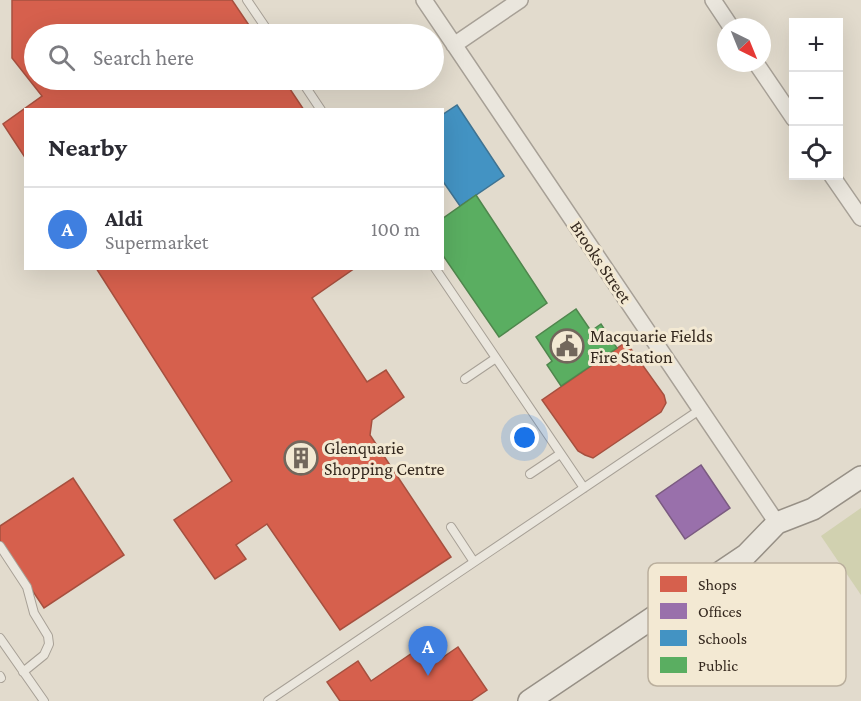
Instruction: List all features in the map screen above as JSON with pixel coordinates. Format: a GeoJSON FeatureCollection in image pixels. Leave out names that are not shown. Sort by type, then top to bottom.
{"type":"FeatureCollection","features":[{"type":"Feature","properties":{"kind":"street","name":"Brooks Street"},"geometry":{"type":"LineString","coordinates":[[424,0],[440,24]]}},
{"type":"Feature","properties":{"kind":"street"},"geometry":{"type":"LineString","coordinates":[[454,45],[520,0]]}},
{"type":"Feature","properties":{"kind":"street"},"geometry":{"type":"LineString","coordinates":[[713,0],[725,18]]}},
{"type":"Feature","properties":{"kind":"street","name":"Brooks Street"},"geometry":{"type":"LineString","coordinates":[[444,30],[777,523]]}},
{"type":"Feature","properties":{"kind":"street"},"geometry":{"type":"LineString","coordinates":[[762,72],[789,112]]}},
{"type":"Feature","properties":{"kind":"street"},"geometry":{"type":"LineString","coordinates":[[835,180],[861,218]]}},
{"type":"Feature","properties":{"kind":"street"},"geometry":{"type":"LineString","coordinates":[[734,563],[746,555],[777,523],[793,514],[813,509],[861,477]]}},
{"type":"Feature","properties":{"kind":"street"},"geometry":{"type":"LineString","coordinates":[[529,701],[648,621]]}},
{"type":"Feature","properties":{"kind":"lane"},"geometry":{"type":"LineString","coordinates":[[247,0],[263,24]]}},
{"type":"Feature","properties":{"kind":"lane"},"geometry":{"type":"LineString","coordinates":[[308,90],[320,108]]}},
{"type":"Feature","properties":{"kind":"lane"},"geometry":{"type":"LineString","coordinates":[[436,270],[584,488]]}},
{"type":"Feature","properties":{"kind":"lane"},"geometry":{"type":"LineString","coordinates":[[465,379],[496,358]]}},
{"type":"Feature","properties":{"kind":"lane"},"geometry":{"type":"LineString","coordinates":[[268,701],[701,409]]}},
{"type":"Feature","properties":{"kind":"lane"},"geometry":{"type":"LineString","coordinates":[[530,474],[560,454]]}},
{"type":"Feature","properties":{"kind":"lane"},"geometry":{"type":"LineString","coordinates":[[451,527],[474,562]]}},
{"type":"Feature","properties":{"kind":"lane"},"geometry":{"type":"LineString","coordinates":[[0,546],[27,587],[34,613],[48,636],[49,644],[44,655],[23,672]]}},
{"type":"Feature","properties":{"kind":"lane"},"geometry":{"type":"LineString","coordinates":[[0,638],[44,701]]}},
{"type":"Feature","properties":{"kind":"green space"},"geometry":{"type":"Polygon","coordinates":[[[861,508],[861,595],[846,573],[846,563],[839,563],[821,536],[861,508]]]}},
{"type":"Feature","properties":{"kind":"building: Shops"},"geometry":{"type":"Polygon","coordinates":[[[12,0],[232,0],[248,24],[24,24],[24,73],[12,58],[12,0]]]}},
{"type":"Feature","properties":{"kind":"building: Shops"},"geometry":{"type":"Polygon","coordinates":[[[37,90],[291,90],[303,108],[25,108],[42,96],[37,90]]]}},
{"type":"Feature","properties":{"kind":"building: Shops"},"geometry":{"type":"Polygon","coordinates":[[[24,109],[24,156],[3,124],[24,109]]]}},
{"type":"Feature","properties":{"kind":"building: Shops","name":"Glenquarie Shopping Centre"},"geometry":{"type":"Polygon","coordinates":[[[97,270],[352,270],[312,298],[367,382],[386,370],[404,397],[372,420],[370,435],[451,557],[340,630],[267,524],[236,545],[246,559],[215,579],[174,520],[232,481],[97,270]]]}},
{"type":"Feature","properties":{"kind":"building: Shops"},"geometry":{"type":"Polygon","coordinates":[[[626,342],[664,395],[666,403],[661,412],[593,458],[578,451],[542,400],[626,342]]]}},
{"type":"Feature","properties":{"kind":"building: Shops"},"geometry":{"type":"Polygon","coordinates":[[[73,478],[124,555],[44,608],[0,542],[0,526],[73,478]]]}},
{"type":"Feature","properties":{"kind":"building: Shops"},"geometry":{"type":"Polygon","coordinates":[[[421,647],[433,664],[458,647],[487,690],[471,701],[340,701],[327,682],[358,661],[371,681],[421,647]]]}},
{"type":"Feature","properties":{"kind":"building: Offices"},"geometry":{"type":"Polygon","coordinates":[[[701,465],[730,508],[685,539],[656,496],[701,465]]]}},
{"type":"Feature","properties":{"kind":"building: Schools"},"geometry":{"type":"Polygon","coordinates":[[[457,105],[504,176],[460,206],[444,183],[444,114],[457,105]]]}},
{"type":"Feature","properties":{"kind":"building: Public"},"geometry":{"type":"Polygon","coordinates":[[[476,195],[547,303],[499,337],[444,257],[444,218],[476,195]]]}},
{"type":"Feature","properties":{"kind":"building: Public"},"geometry":{"type":"Polygon","coordinates":[[[576,309],[591,331],[601,324],[617,348],[561,386],[547,365],[552,361],[536,337],[576,309]]]}},
{"type":"Feature","properties":{"kind":"place","name":"Macquarie Fields Fire Station"},"geometry":{"type":"Point","coordinates":[567,346]}},
{"type":"Feature","properties":{"kind":"place","name":"Glenquarie Shopping Centre"},"geometry":{"type":"Point","coordinates":[301,458]}},
{"type":"Feature","properties":{"kind":"place","name":"Aldi"},"geometry":{"type":"Point","coordinates":[428,676]}}]}
